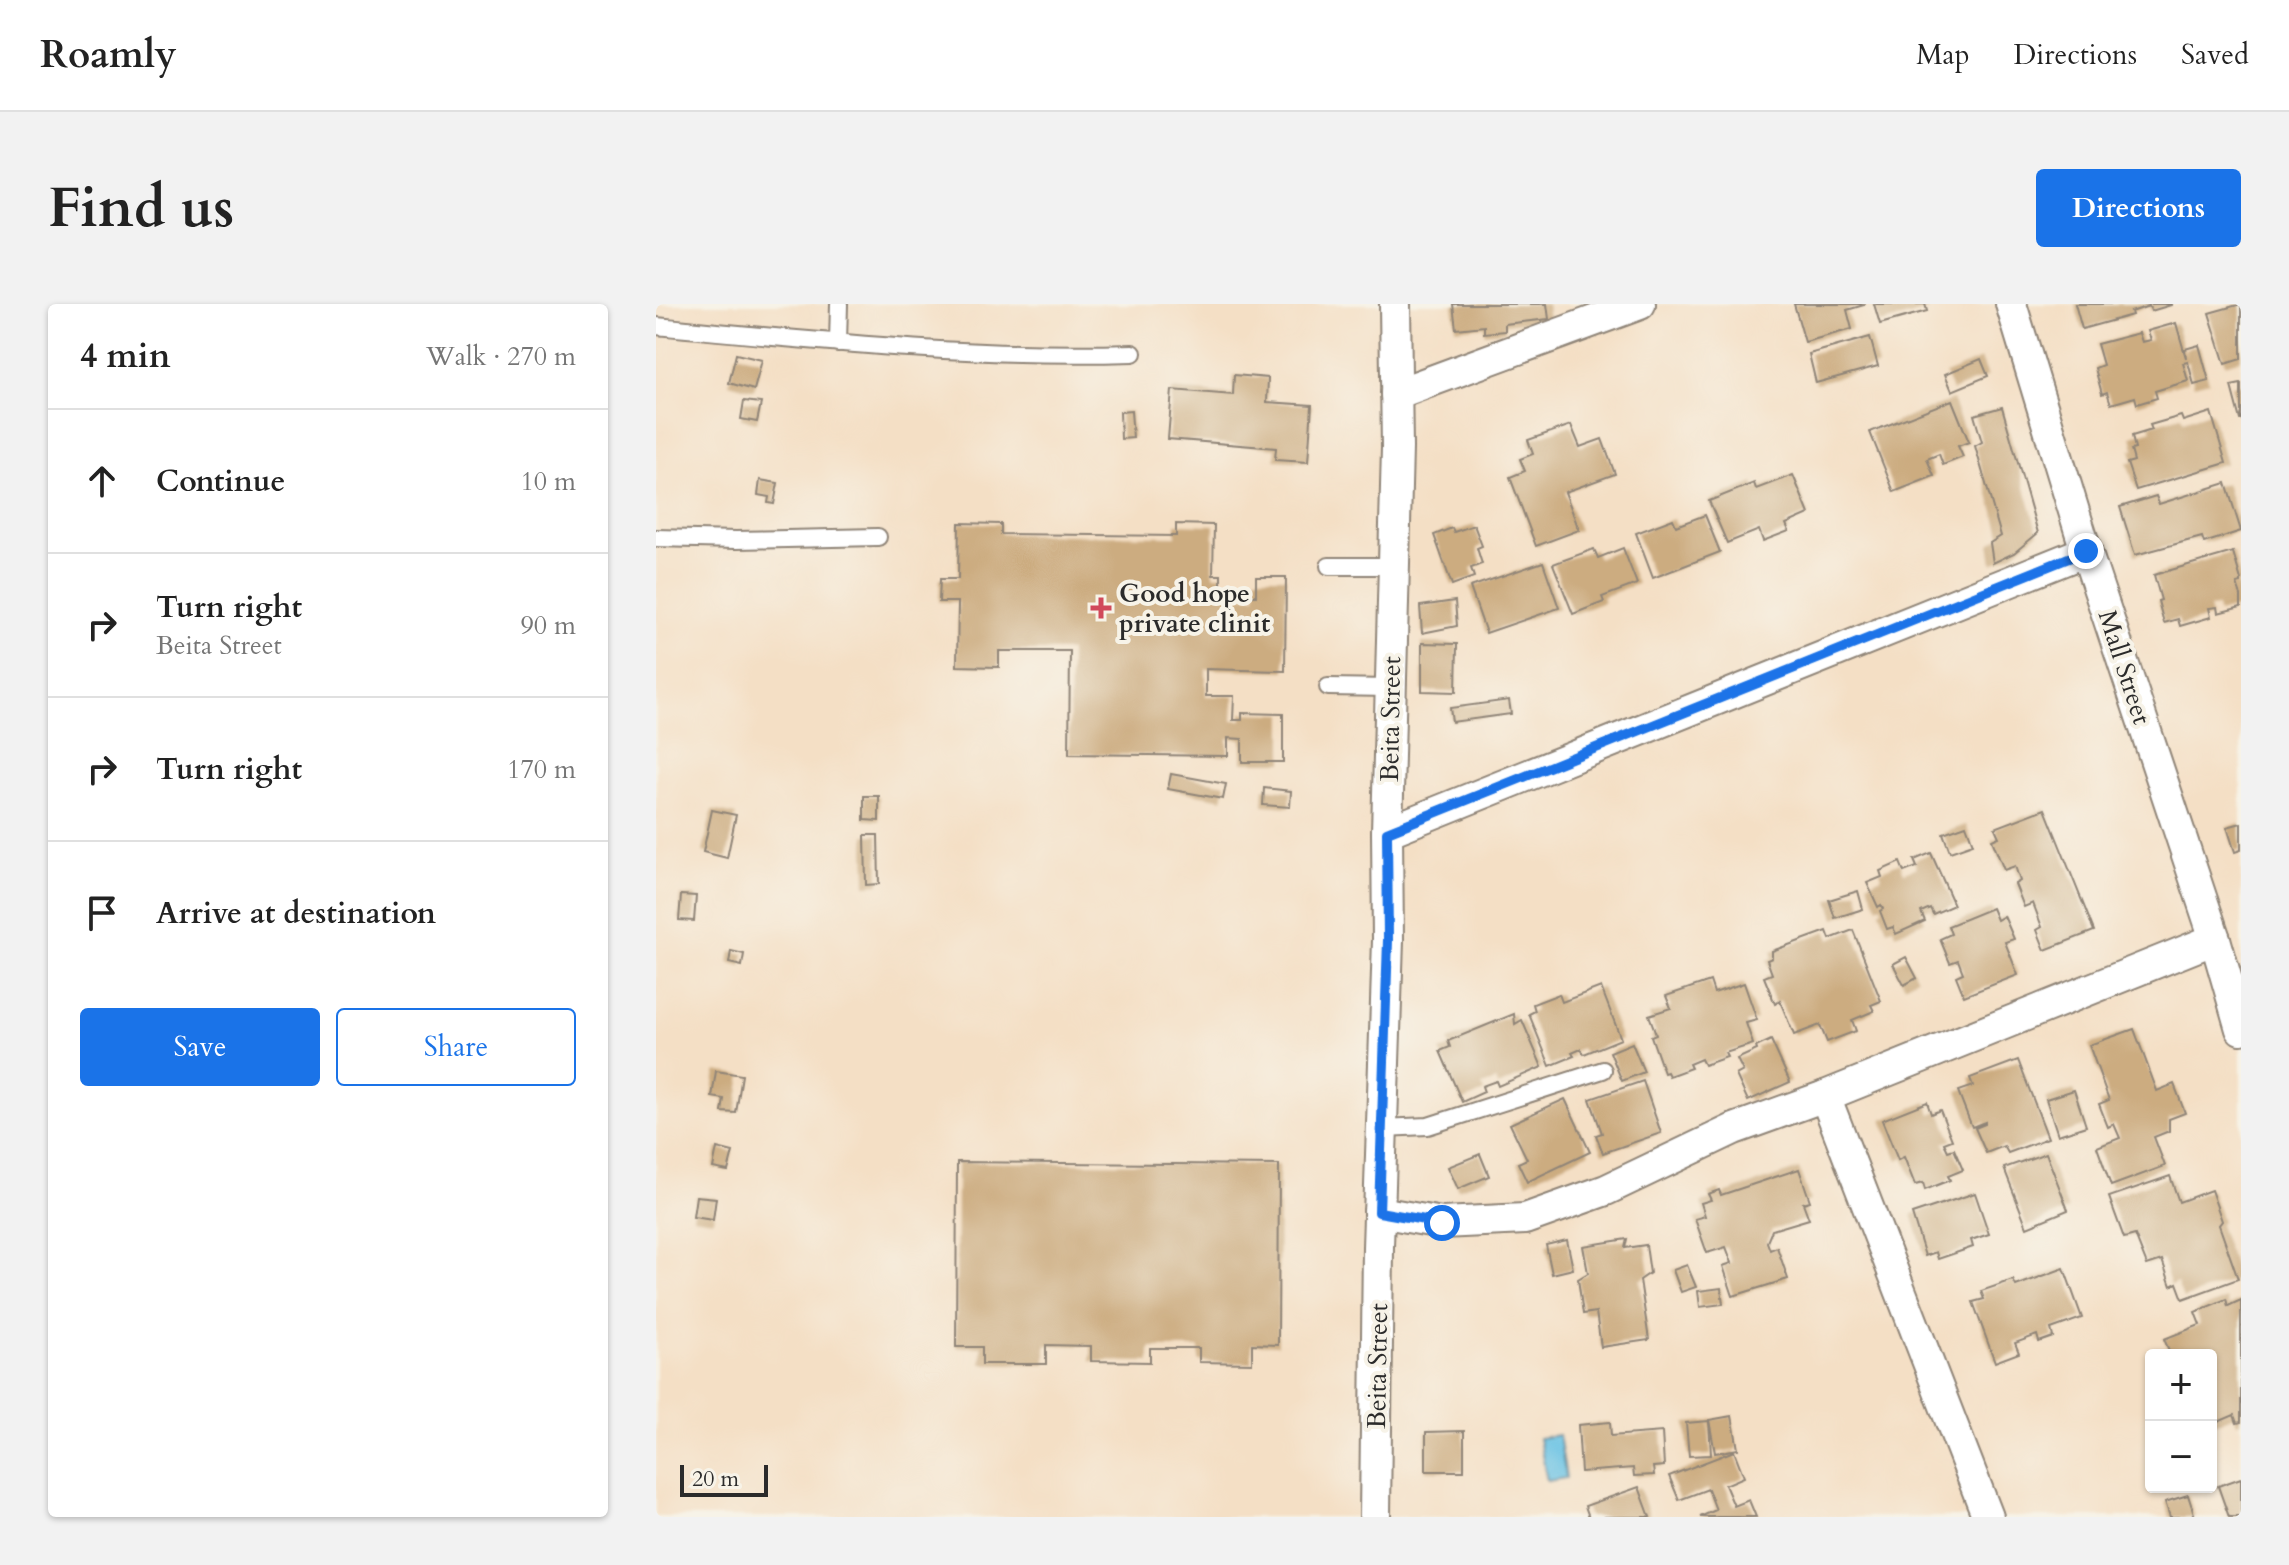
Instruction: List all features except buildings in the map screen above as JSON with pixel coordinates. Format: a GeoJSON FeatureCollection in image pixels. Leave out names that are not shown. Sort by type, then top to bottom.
{"type":"FeatureCollection","features":[{"type":"Feature","properties":{"kind":"street","name":"Beita Street"},"geometry":{"type":"LineString","coordinates":[[1375,1517],[1379,1212],[1388,940],[1395,304]]}},
{"type":"Feature","properties":{"kind":"street"},"geometry":{"type":"LineString","coordinates":[[1396,394],[1640,304]]}},
{"type":"Feature","properties":{"kind":"street","name":"Mall Street"},"geometry":{"type":"LineString","coordinates":[[2011,304],[2086,551],[2215,939],[2241,1029]]}},
{"type":"Feature","properties":{"kind":"street"},"geometry":{"type":"LineString","coordinates":[[1387,832],[2086,551]]}},
{"type":"Feature","properties":{"kind":"street"},"geometry":{"type":"LineString","coordinates":[[1379,1212],[1442,1223],[1525,1219],[1606,1190],[1734,1129],[1825,1096],[2215,939]]}},
{"type":"Feature","properties":{"kind":"street"},"geometry":{"type":"LineString","coordinates":[[1825,1096],[1988,1517]]}},
{"type":"Feature","properties":{"kind":"lane"},"geometry":{"type":"LineString","coordinates":[[838,343],[839,304]]}},
{"type":"Feature","properties":{"kind":"lane"},"geometry":{"type":"LineString","coordinates":[[656,326],[838,343],[1043,355],[1133,353]]}},
{"type":"Feature","properties":{"kind":"lane"},"geometry":{"type":"LineString","coordinates":[[656,538],[878,537]]}},
{"type":"Feature","properties":{"kind":"lane"},"geometry":{"type":"LineString","coordinates":[[1329,566],[1394,566]]}},
{"type":"Feature","properties":{"kind":"lane"},"geometry":{"type":"LineString","coordinates":[[1328,687],[1391,688]]}},
{"type":"Feature","properties":{"kind":"lane"},"geometry":{"type":"LineString","coordinates":[[1382,1128],[1428,1126],[1603,1070]]}},
{"type":"Feature","properties":{"kind":"water"},"geometry":{"type":"Polygon","coordinates":[[[1559,1435],[1566,1478],[1547,1481],[1539,1438],[1559,1435]]]}},
{"type":"Feature","properties":{"kind":"place","name":"Good hope private clinit"},"geometry":{"type":"Point","coordinates":[1101,608]}},
{"type":"Feature","properties":{"kind":"route"},"geometry":{"type":"LineString","coordinates":[[1442,1223],[1379,1212],[1388,940],[1387,832],[2086,551]]}}]}
